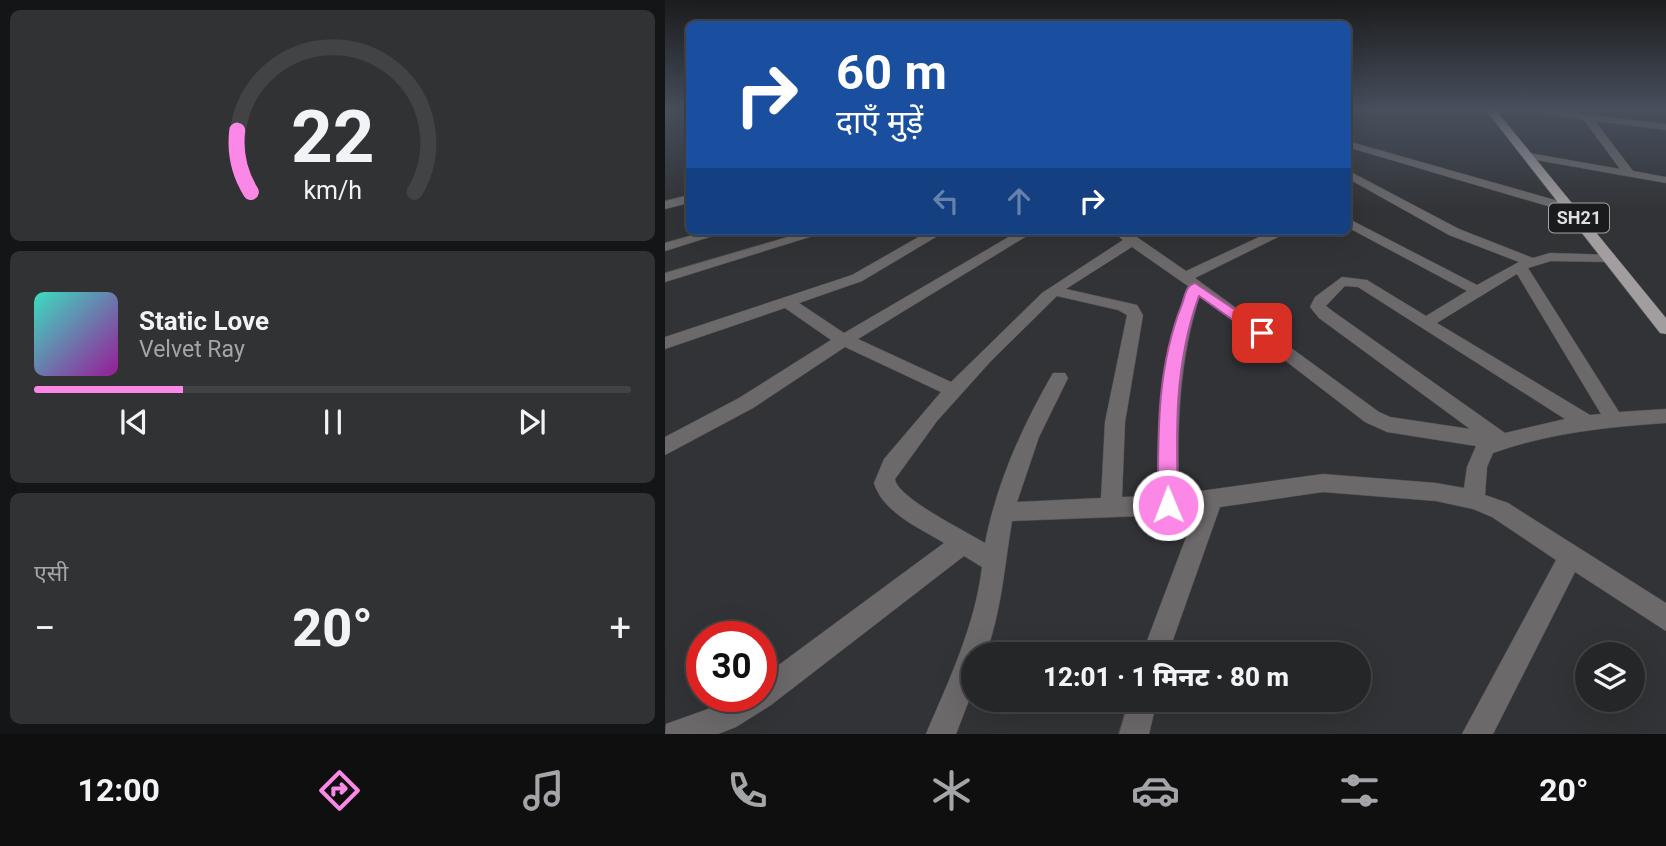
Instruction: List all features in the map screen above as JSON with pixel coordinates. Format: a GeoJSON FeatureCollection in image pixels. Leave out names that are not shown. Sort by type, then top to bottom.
{"type":"FeatureCollection","features":[{"type":"Feature","properties":{"kind":"main road","name":"SH21"},"geometry":{"type":"LineString","coordinates":[[1518,143],[1666,329]]}},
{"type":"Feature","properties":{"kind":"street"},"geometry":{"type":"LineString","coordinates":[[1607,143],[1629,173]]}},
{"type":"Feature","properties":{"kind":"street"},"geometry":{"type":"LineString","coordinates":[[1351,145],[1572,209]]}},
{"type":"Feature","properties":{"kind":"street"},"geometry":{"type":"LineString","coordinates":[[1529,156],[1666,180]]}},
{"type":"Feature","properties":{"kind":"street"},"geometry":{"type":"LineString","coordinates":[[1351,175],[1454,232],[1526,264],[1614,420]]}},
{"type":"Feature","properties":{"kind":"street"},"geometry":{"type":"LineString","coordinates":[[665,205],[686,200]]}},
{"type":"Feature","properties":{"kind":"street"},"geometry":{"type":"LineString","coordinates":[[1351,224],[1478,290]]}},
{"type":"Feature","properties":{"kind":"street"},"geometry":{"type":"LineString","coordinates":[[665,247],[708,235]]}},
{"type":"Feature","properties":{"kind":"street"},"geometry":{"type":"LineString","coordinates":[[665,278],[809,235]]}},
{"type":"Feature","properties":{"kind":"street"},"geometry":{"type":"LineString","coordinates":[[665,342],[857,278],[932,235]]}},
{"type":"Feature","properties":{"kind":"street"},"geometry":{"type":"LineString","coordinates":[[665,447],[746,403],[844,340],[1021,235]]}},
{"type":"Feature","properties":{"kind":"street"},"geometry":{"type":"LineString","coordinates":[[1189,282],[1272,235]]}},
{"type":"Feature","properties":{"kind":"street"},"geometry":{"type":"LineString","coordinates":[[995,562],[901,505],[888,494],[884,481],[887,471],[912,435],[1055,291],[1126,236],[1244,319],[1372,416],[1387,424],[1501,441]]}},
{"type":"Feature","properties":{"kind":"street"},"geometry":{"type":"LineString","coordinates":[[1425,323],[1526,264],[1565,256],[1610,257]]}},
{"type":"Feature","properties":{"kind":"street"},"geometry":{"type":"LineString","coordinates":[[1501,441],[1318,307],[1320,300],[1342,281],[1362,284],[1585,422]]}},
{"type":"Feature","properties":{"kind":"street"},"geometry":{"type":"LineString","coordinates":[[1168,505],[1167,424],[1172,365],[1184,317],[1189,282]]}},
{"type":"Feature","properties":{"kind":"street"},"geometry":{"type":"LineString","coordinates":[[1055,291],[1121,306],[1131,309],[1135,315],[1115,422],[1111,507]]}},
{"type":"Feature","properties":{"kind":"street"},"geometry":{"type":"LineString","coordinates":[[787,302],[844,340],[955,391]]}},
{"type":"Feature","properties":{"kind":"street"},"geometry":{"type":"LineString","coordinates":[[944,733],[987,611],[994,584],[1003,512],[1026,441],[1059,378]]}},
{"type":"Feature","properties":{"kind":"street"},"geometry":{"type":"LineString","coordinates":[[1474,500],[1476,467],[1485,448],[1501,441],[1585,422],[1666,416]]}},
{"type":"Feature","properties":{"kind":"street"},"geometry":{"type":"LineString","coordinates":[[1003,512],[1168,505],[1323,483],[1436,492],[1474,500],[1500,510],[1666,618]]}},
{"type":"Feature","properties":{"kind":"street"},"geometry":{"type":"LineString","coordinates":[[1159,642],[1212,498]]}},
{"type":"Feature","properties":{"kind":"street"},"geometry":{"type":"LineString","coordinates":[[777,683],[963,543]]}},
{"type":"Feature","properties":{"kind":"street"},"geometry":{"type":"LineString","coordinates":[[1477,734],[1571,555]]}},
{"type":"Feature","properties":{"kind":"street"},"geometry":{"type":"LineString","coordinates":[[676,734],[734,712]]}},
{"type":"Feature","properties":{"kind":"street"},"geometry":{"type":"LineString","coordinates":[[1133,734],[1139,712]]}},
{"type":"Feature","properties":{"kind":"route"},"geometry":{"type":"LineString","coordinates":[[1168,505],[1167,424],[1172,365],[1195,287],[1262,333]]}}]}
